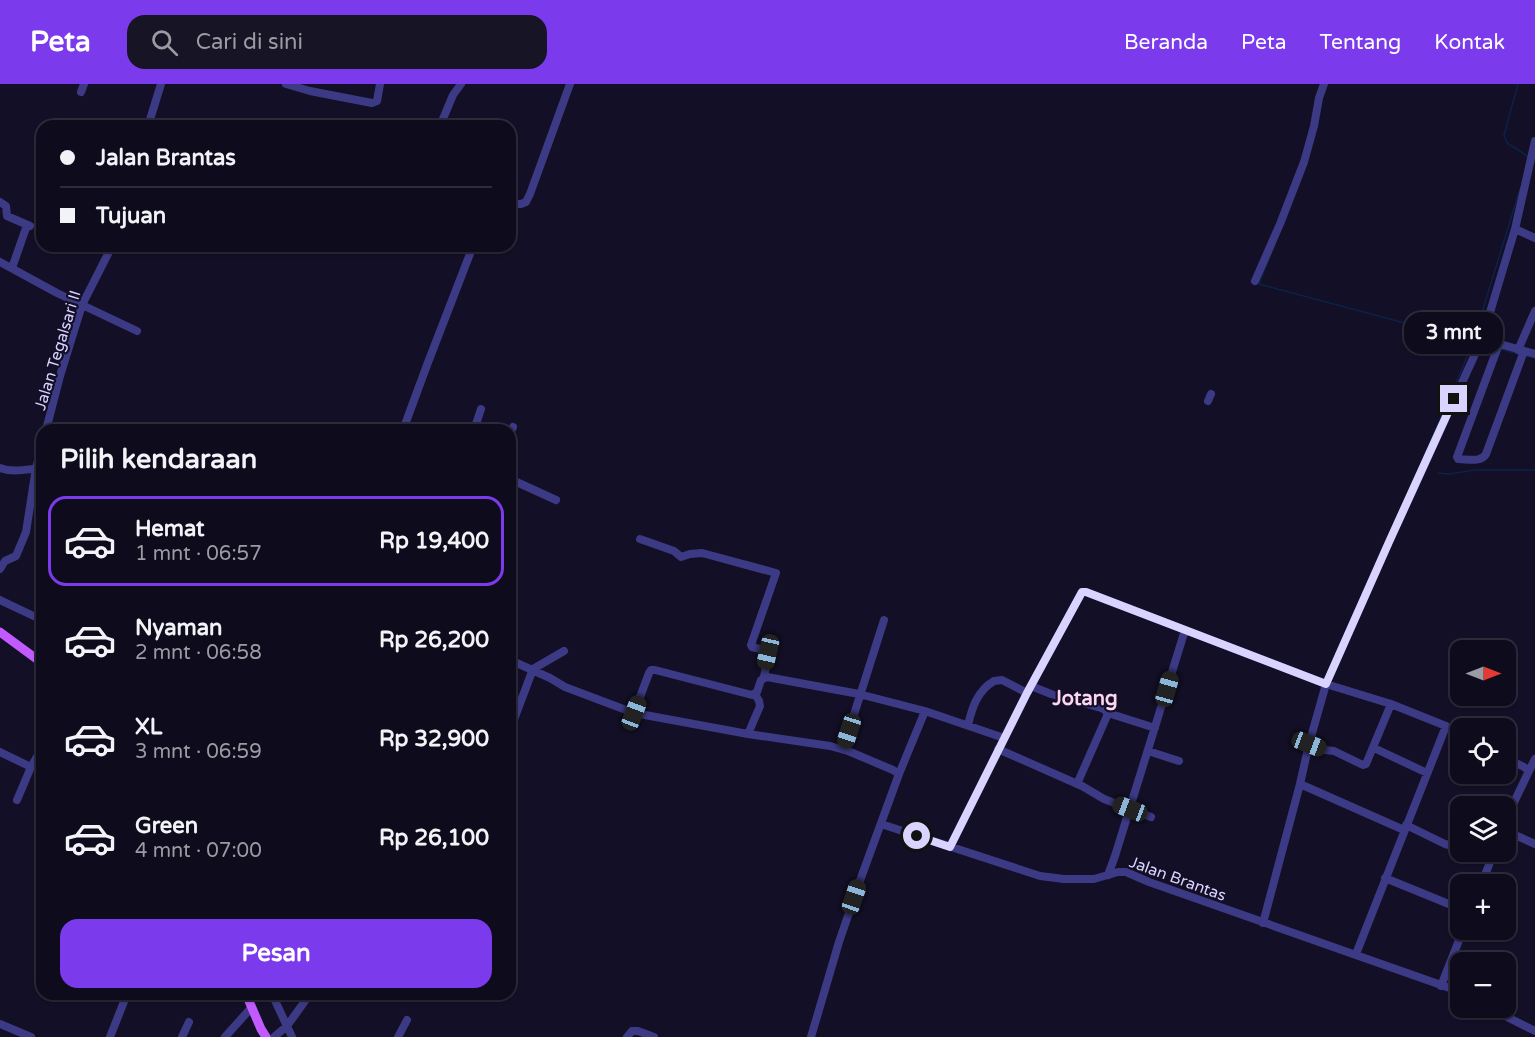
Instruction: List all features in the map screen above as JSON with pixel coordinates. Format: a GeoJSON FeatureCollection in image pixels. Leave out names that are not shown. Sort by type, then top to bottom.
{"type":"FeatureCollection","features":[{"type":"Feature","properties":{"kind":"main road"},"geometry":{"type":"LineString","coordinates":[[0,632],[36,659]]}},
{"type":"Feature","properties":{"kind":"main road"},"geometry":{"type":"LineString","coordinates":[[248,1000],[266,1037]]}},
{"type":"Feature","properties":{"kind":"street"},"geometry":{"type":"LineString","coordinates":[[150,120],[161,84]]}},
{"type":"Feature","properties":{"kind":"street"},"geometry":{"type":"LineString","coordinates":[[286,84],[372,103],[377,101],[380,84]]}},
{"type":"Feature","properties":{"kind":"street"},"geometry":{"type":"LineString","coordinates":[[443,120],[453,95],[461,84]]}},
{"type":"Feature","properties":{"kind":"street"},"geometry":{"type":"LineString","coordinates":[[516,204],[526,202],[530,194],[570,84]]}},
{"type":"Feature","properties":{"kind":"street"},"geometry":{"type":"LineString","coordinates":[[1255,281],[1304,162],[1324,84]]}},
{"type":"Feature","properties":{"kind":"street"},"geometry":{"type":"LineString","coordinates":[[1263,923],[1326,684],[1482,339],[1515,229],[1535,141]]}},
{"type":"Feature","properties":{"kind":"street"},"geometry":{"type":"LineString","coordinates":[[0,202],[6,206],[7,216],[30,226],[12,268]]}},
{"type":"Feature","properties":{"kind":"street"},"geometry":{"type":"LineString","coordinates":[[1515,229],[1535,238]]}},
{"type":"Feature","properties":{"kind":"street","name":"Jalan Tegalsari II"},"geometry":{"type":"LineString","coordinates":[[48,424],[82,305],[109,252]]}},
{"type":"Feature","properties":{"kind":"street"},"geometry":{"type":"LineString","coordinates":[[405,424],[471,252]]}},
{"type":"Feature","properties":{"kind":"street"},"geometry":{"type":"LineString","coordinates":[[0,262],[34,282],[136,331]]}},
{"type":"Feature","properties":{"kind":"street"},"geometry":{"type":"LineString","coordinates":[[1499,344],[1458,459],[1480,460],[1484,458],[1535,311]]}},
{"type":"Feature","properties":{"kind":"street"},"geometry":{"type":"LineString","coordinates":[[1482,339],[1535,354]]}},
{"type":"Feature","properties":{"kind":"street"},"geometry":{"type":"LineString","coordinates":[[476,424],[481,409]]}},
{"type":"Feature","properties":{"kind":"street"},"geometry":{"type":"LineString","coordinates":[[0,468],[17,470],[36,468]]}},
{"type":"Feature","properties":{"kind":"street"},"geometry":{"type":"LineString","coordinates":[[516,482],[556,500]]}},
{"type":"Feature","properties":{"kind":"street"},"geometry":{"type":"LineString","coordinates":[[0,569],[5,561],[16,556],[26,532],[36,483]]}},
{"type":"Feature","properties":{"kind":"street"},"geometry":{"type":"LineString","coordinates":[[640,539],[681,557],[702,553],[776,573],[752,645],[752,647],[769,651],[764,677],[755,694]]}},
{"type":"Feature","properties":{"kind":"street"},"geometry":{"type":"LineString","coordinates":[[950,847],[1029,689],[1082,592],[1326,684],[1391,704],[1450,729]]}},
{"type":"Feature","properties":{"kind":"street"},"geometry":{"type":"LineString","coordinates":[[0,600],[36,617]]}},
{"type":"Feature","properties":{"kind":"street"},"geometry":{"type":"LineString","coordinates":[[843,750],[884,620]]}},
{"type":"Feature","properties":{"kind":"street"},"geometry":{"type":"LineString","coordinates":[[1108,875],[1185,630]]}},
{"type":"Feature","properties":{"kind":"street"},"geometry":{"type":"LineString","coordinates":[[516,714],[533,669],[564,651]]}},
{"type":"Feature","properties":{"kind":"street"},"geometry":{"type":"LineString","coordinates":[[516,662],[565,687],[634,713],[830,746],[899,774]]}},
{"type":"Feature","properties":{"kind":"street"},"geometry":{"type":"LineString","coordinates":[[634,713],[651,670],[755,694]]}},
{"type":"Feature","properties":{"kind":"street"},"geometry":{"type":"LineString","coordinates":[[764,677],[861,695],[925,711],[1004,738]]}},
{"type":"Feature","properties":{"kind":"street"},"geometry":{"type":"LineString","coordinates":[[968,725],[980,693],[993,681],[1002,680],[1101,708],[1108,713],[1155,729]]}},
{"type":"Feature","properties":{"kind":"street"},"geometry":{"type":"LineString","coordinates":[[748,734],[760,705],[755,694]]}},
{"type":"Feature","properties":{"kind":"street"},"geometry":{"type":"LineString","coordinates":[[1309,744],[1334,751],[1363,765],[1366,764],[1391,704]]}},
{"type":"Feature","properties":{"kind":"street"},"geometry":{"type":"LineString","coordinates":[[811,1037],[839,942],[862,875],[925,711]]}},
{"type":"Feature","properties":{"kind":"street"},"geometry":{"type":"LineString","coordinates":[[1077,784],[1108,713]]}},
{"type":"Feature","properties":{"kind":"street"},"geometry":{"type":"LineString","coordinates":[[1356,954],[1446,726]]}},
{"type":"Feature","properties":{"kind":"street"},"geometry":{"type":"LineString","coordinates":[[1374,748],[1427,773]]}},
{"type":"Feature","properties":{"kind":"street"},"geometry":{"type":"LineString","coordinates":[[998,749],[1077,784],[1104,799],[1150,817]]}},
{"type":"Feature","properties":{"kind":"street"},"geometry":{"type":"LineString","coordinates":[[1148,751],[1179,761]]}},
{"type":"Feature","properties":{"kind":"street"},"geometry":{"type":"LineString","coordinates":[[0,752],[31,767]]}},
{"type":"Feature","properties":{"kind":"street"},"geometry":{"type":"LineString","coordinates":[[17,800],[36,758]]}},
{"type":"Feature","properties":{"kind":"street"},"geometry":{"type":"LineString","coordinates":[[1516,798],[1535,759]]}},
{"type":"Feature","properties":{"kind":"street"},"geometry":{"type":"LineString","coordinates":[[1516,764],[1529,771]]}},
{"type":"Feature","properties":{"kind":"street"},"geometry":{"type":"LineString","coordinates":[[1300,784],[1450,845]]}},
{"type":"Feature","properties":{"kind":"street","name":"Jalan Brantas"},"geometry":{"type":"LineString","coordinates":[[881,824],[1040,876],[1094,879],[1126,872],[1450,989]]}},
{"type":"Feature","properties":{"kind":"street"},"geometry":{"type":"LineString","coordinates":[[1516,835],[1535,844]]}},
{"type":"Feature","properties":{"kind":"street"},"geometry":{"type":"LineString","coordinates":[[1385,878],[1450,905]]}},
{"type":"Feature","properties":{"kind":"street"},"geometry":{"type":"LineString","coordinates":[[1441,986],[1459,940]]}},
{"type":"Feature","properties":{"kind":"street"},"geometry":{"type":"LineString","coordinates":[[110,1037],[125,1000]]}},
{"type":"Feature","properties":{"kind":"street"},"geometry":{"type":"LineString","coordinates":[[274,1000],[292,1037]]}},
{"type":"Feature","properties":{"kind":"street"},"geometry":{"type":"LineString","coordinates":[[274,1037],[286,1028],[306,1000]]}},
{"type":"Feature","properties":{"kind":"street"},"geometry":{"type":"LineString","coordinates":[[225,1037],[251,1008]]}},
{"type":"Feature","properties":{"kind":"street"},"geometry":{"type":"LineString","coordinates":[[1509,1018],[1535,1031]]}},
{"type":"Feature","properties":{"kind":"street"},"geometry":{"type":"LineString","coordinates":[[398,1037],[407,1020]]}},
{"type":"Feature","properties":{"kind":"street"},"geometry":{"type":"LineString","coordinates":[[182,1037],[189,1022]]}},
{"type":"Feature","properties":{"kind":"street"},"geometry":{"type":"LineString","coordinates":[[0,1024],[31,1037]]}},
{"type":"Feature","properties":{"kind":"street"},"geometry":{"type":"LineString","coordinates":[[627,1037],[632,1031],[654,1037]]}},
{"type":"Feature","properties":{"kind":"waterway"},"geometry":{"type":"LineString","coordinates":[[1518,84],[1504,135],[1507,143],[1526,155],[1528,159]]}},
{"type":"Feature","properties":{"kind":"waterway"},"geometry":{"type":"LineString","coordinates":[[1475,335],[1520,189]]}},
{"type":"Feature","properties":{"kind":"waterway"},"geometry":{"type":"LineString","coordinates":[[1275,244],[1259,284],[1476,342]]}},
{"type":"Feature","properties":{"kind":"waterway"},"geometry":{"type":"LineString","coordinates":[[1424,456],[1472,342]]}},
{"type":"Feature","properties":{"kind":"waterway"},"geometry":{"type":"LineString","coordinates":[[1484,344],[1494,347]]}},
{"type":"Feature","properties":{"kind":"waterway"},"geometry":{"type":"LineString","coordinates":[[1500,349],[1515,353]]}},
{"type":"Feature","properties":{"kind":"waterway"},"geometry":{"type":"LineString","coordinates":[[1525,356],[1535,358]]}},
{"type":"Feature","properties":{"kind":"waterway"},"geometry":{"type":"LineString","coordinates":[[1438,473],[1449,474],[1475,470],[1535,470]]}},
{"type":"Feature","properties":{"kind":"district","name":"Jotang"},"geometry":{"type":"Point","coordinates":[1085,698]}},
{"type":"Feature","properties":{"kind":"route"},"geometry":{"type":"LineString","coordinates":[[917,836],[950,847],[1027,693],[1080,594],[1084,591],[1326,684],[1454,399]]}}]}
